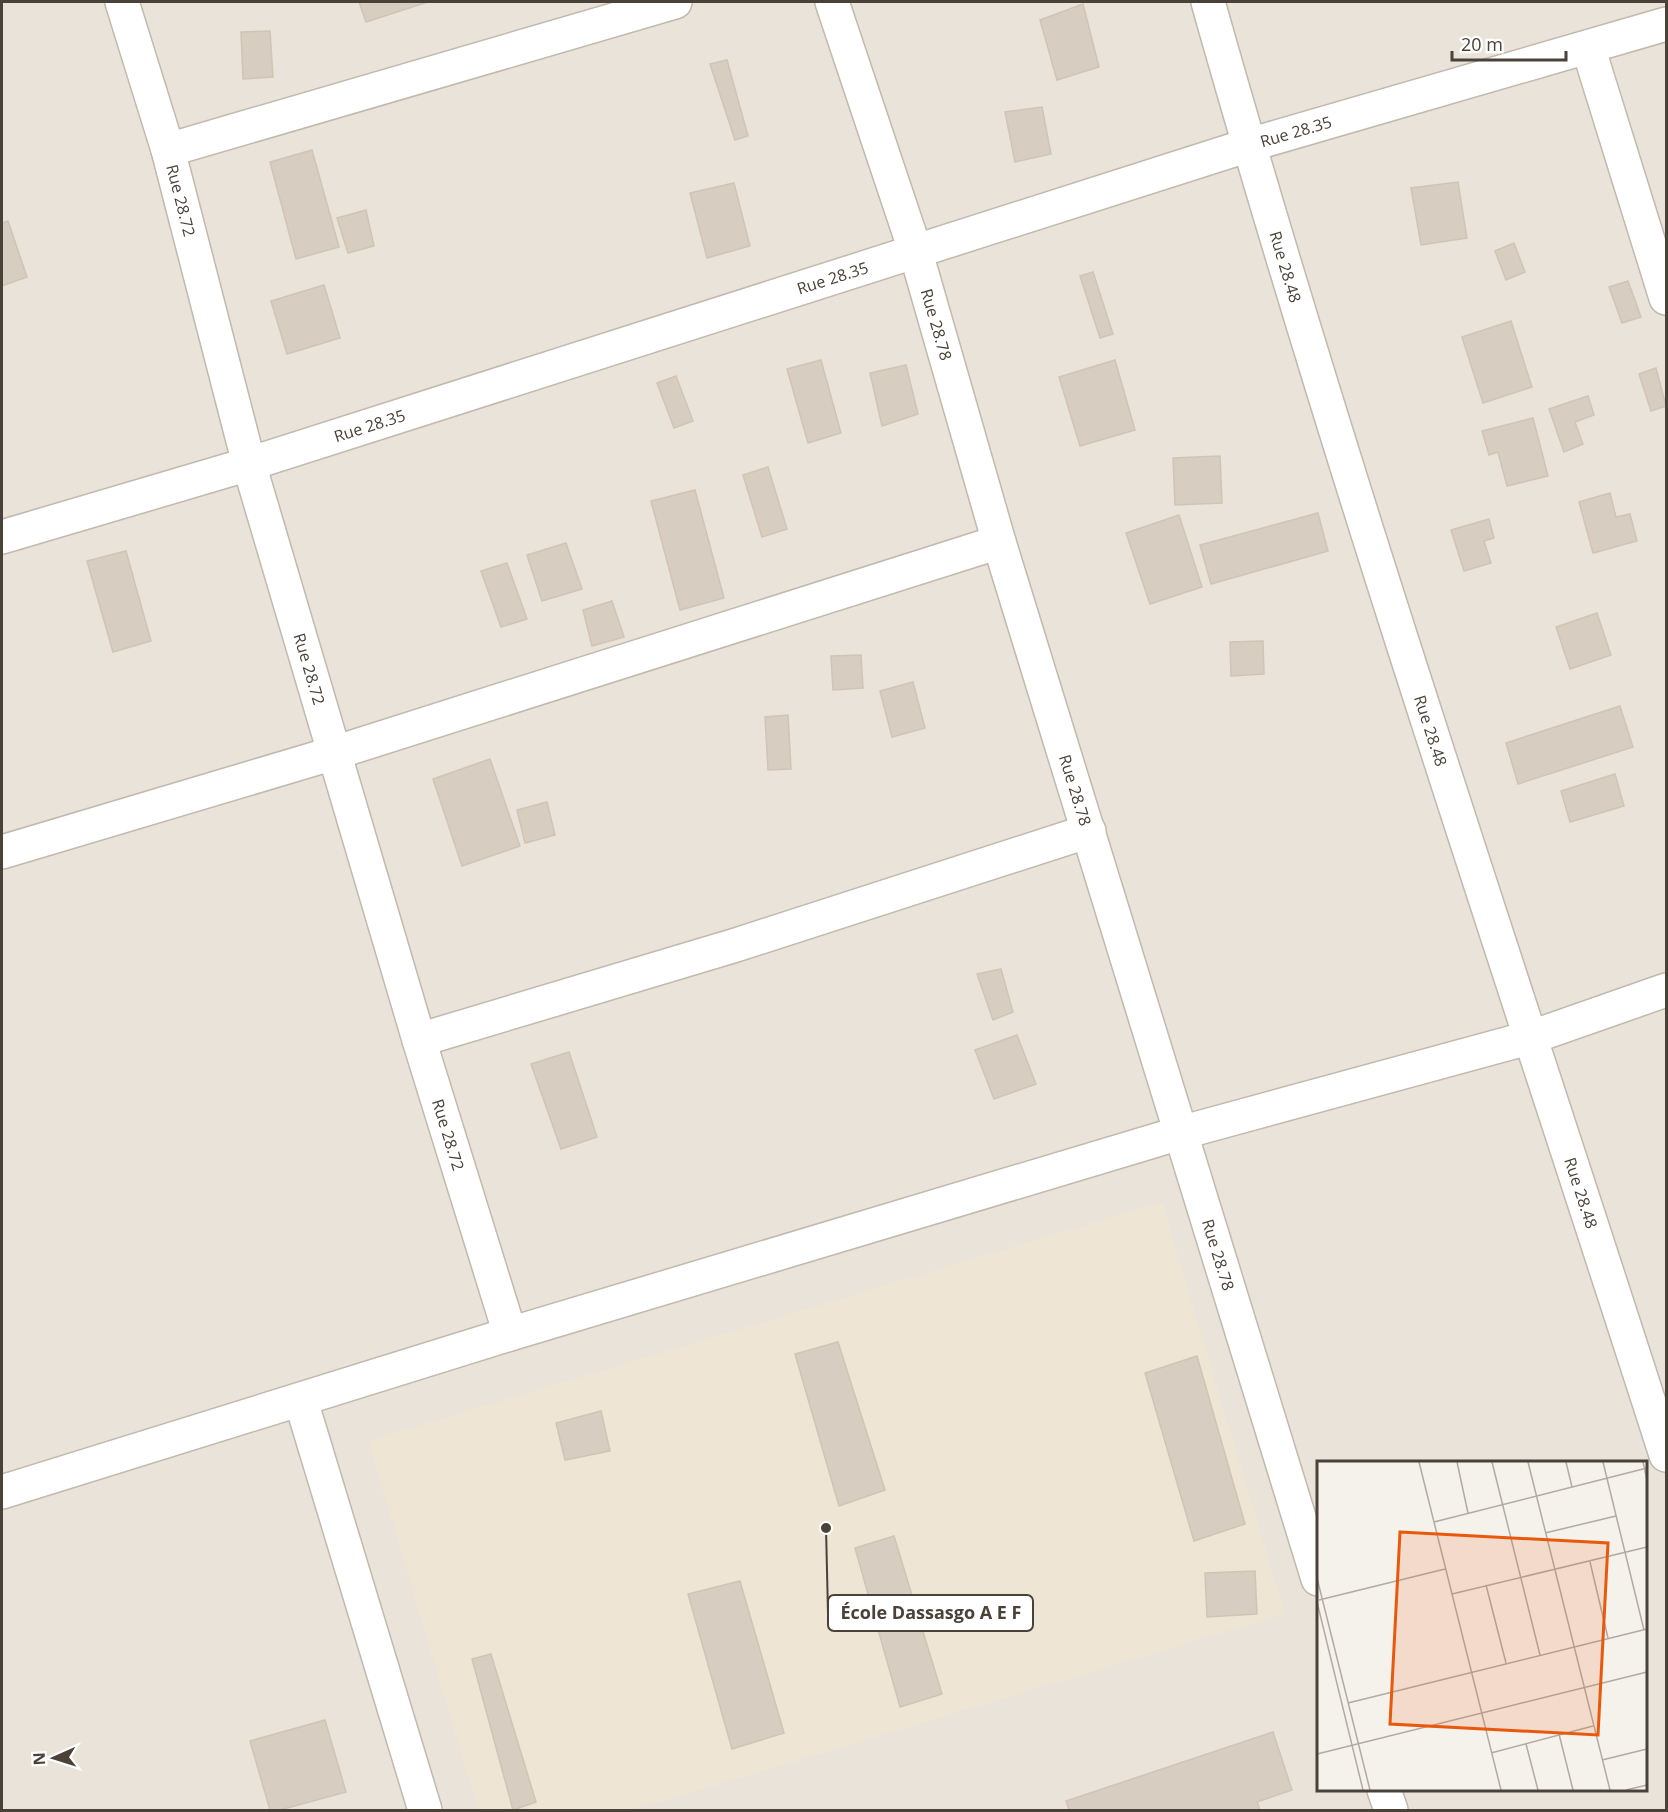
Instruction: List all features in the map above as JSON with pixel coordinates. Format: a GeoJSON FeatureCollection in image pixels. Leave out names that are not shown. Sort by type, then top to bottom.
{"type":"FeatureCollection","features":[{"type":"Feature","properties":{"kind":"street","name":"Rue 28.72"},"geometry":{"type":"LineString","coordinates":[[122,2],[168,150],[249,464],[333,753],[510,1334]]}},
{"type":"Feature","properties":{"kind":"street"},"geometry":{"type":"LineString","coordinates":[[168,150],[675,2]]}},
{"type":"Feature","properties":{"kind":"street","name":"Rue 28.78"},"geometry":{"type":"LineString","coordinates":[[832,2],[916,253],[999,542],[1317,1576]]}},
{"type":"Feature","properties":{"kind":"street","name":"Rue 28.48"},"geometry":{"type":"LineString","coordinates":[[1208,2],[1249,145],[1387,593],[1666,1455]]}},
{"type":"Feature","properties":{"kind":"street","name":"Rue 28.35"},"geometry":{"type":"LineString","coordinates":[[2,537],[249,464],[1249,145],[1666,24]]}},
{"type":"Feature","properties":{"kind":"street"},"geometry":{"type":"LineString","coordinates":[[1588,47],[1666,298]]}},
{"type":"Feature","properties":{"kind":"street"},"geometry":{"type":"LineString","coordinates":[[2,852],[333,753],[999,542]]}},
{"type":"Feature","properties":{"kind":"street"},"geometry":{"type":"LineString","coordinates":[[419,1040],[736,945],[1089,831]]}},
{"type":"Feature","properties":{"kind":"street"},"geometry":{"type":"LineString","coordinates":[[2,1492],[301,1401],[510,1334],[1180,1133],[1532,1037],[1666,990]]}},
{"type":"Feature","properties":{"kind":"street"},"geometry":{"type":"LineString","coordinates":[[301,1401],[425,1810]]}},
{"type":"Feature","properties":{"kind":"street"},"geometry":{"type":"LineString","coordinates":[[1384,1791],[1391,1810]]}},
{"type":"Feature","properties":{"kind":"shaded area"},"geometry":{"type":"Polygon","coordinates":[[[2,2],[1666,2],[1666,1810],[2,1810],[2,2]]]}},
{"type":"Feature","properties":{"kind":"shaded area"},"geometry":{"type":"Polygon","coordinates":[[[1162,1202],[1285,1614],[633,1810],[478,1810],[368,1441],[1162,1202]]]}},
{"type":"Feature","properties":{"kind":"building"},"geometry":{"type":"Polygon","coordinates":[[[359,2],[424,2],[425,3],[366,22],[359,2]]]}},
{"type":"Feature","properties":{"kind":"building"},"geometry":{"type":"Polygon","coordinates":[[[1083,4],[1099,67],[1057,80],[1040,20],[1083,4]]]}},
{"type":"Feature","properties":{"kind":"building"},"geometry":{"type":"Polygon","coordinates":[[[270,31],[273,77],[243,79],[241,32],[270,31]]]}},
{"type":"Feature","properties":{"kind":"building"},"geometry":{"type":"Polygon","coordinates":[[[727,60],[748,136],[735,140],[710,64],[727,60]]]}},
{"type":"Feature","properties":{"kind":"building"},"geometry":{"type":"Polygon","coordinates":[[[1042,107],[1051,154],[1015,162],[1005,112],[1042,107]]]}},
{"type":"Feature","properties":{"kind":"building"},"geometry":{"type":"Polygon","coordinates":[[[312,150],[339,247],[296,259],[270,162],[312,150]]]}},
{"type":"Feature","properties":{"kind":"building"},"geometry":{"type":"Polygon","coordinates":[[[1458,182],[1467,238],[1421,245],[1411,188],[1458,182]]]}},
{"type":"Feature","properties":{"kind":"building"},"geometry":{"type":"Polygon","coordinates":[[[734,183],[750,246],[707,258],[690,193],[734,183]]]}},
{"type":"Feature","properties":{"kind":"building"},"geometry":{"type":"Polygon","coordinates":[[[366,210],[374,246],[348,253],[337,218],[366,210]]]}},
{"type":"Feature","properties":{"kind":"building"},"geometry":{"type":"Polygon","coordinates":[[[8,221],[27,277],[2,286],[2,223],[8,221]]]}},
{"type":"Feature","properties":{"kind":"building"},"geometry":{"type":"Polygon","coordinates":[[[1514,243],[1525,272],[1506,280],[1495,251],[1514,243]]]}},
{"type":"Feature","properties":{"kind":"building"},"geometry":{"type":"Polygon","coordinates":[[[1093,272],[1113,334],[1100,338],[1080,276],[1093,272]]]}},
{"type":"Feature","properties":{"kind":"building"},"geometry":{"type":"Polygon","coordinates":[[[1628,281],[1641,317],[1622,323],[1609,287],[1628,281]]]}},
{"type":"Feature","properties":{"kind":"building"},"geometry":{"type":"Polygon","coordinates":[[[324,285],[340,338],[287,354],[271,301],[324,285]]]}},
{"type":"Feature","properties":{"kind":"building"},"geometry":{"type":"Polygon","coordinates":[[[1511,321],[1532,387],[1483,403],[1462,337],[1511,321]]]}},
{"type":"Feature","properties":{"kind":"building"},"geometry":{"type":"Polygon","coordinates":[[[821,360],[841,433],[808,443],[787,369],[821,360]]]}},
{"type":"Feature","properties":{"kind":"building"},"geometry":{"type":"Polygon","coordinates":[[[1115,360],[1135,430],[1080,446],[1059,377],[1115,360]]]}},
{"type":"Feature","properties":{"kind":"building"},"geometry":{"type":"Polygon","coordinates":[[[906,365],[918,414],[882,426],[870,373],[906,365]]]}},
{"type":"Feature","properties":{"kind":"building"},"geometry":{"type":"Polygon","coordinates":[[[1656,368],[1666,406],[1651,411],[1639,374],[1656,368]]]}},
{"type":"Feature","properties":{"kind":"building"},"geometry":{"type":"Polygon","coordinates":[[[676,376],[693,421],[674,428],[657,383],[676,376]]]}},
{"type":"Feature","properties":{"kind":"building"},"geometry":{"type":"Polygon","coordinates":[[[1588,396],[1594,415],[1575,422],[1583,444],[1564,452],[1549,409],[1588,396]]]}},
{"type":"Feature","properties":{"kind":"building"},"geometry":{"type":"Polygon","coordinates":[[[1533,418],[1548,476],[1507,486],[1498,452],[1489,455],[1482,431],[1533,418]]]}},
{"type":"Feature","properties":{"kind":"building"},"geometry":{"type":"Polygon","coordinates":[[[1220,456],[1222,503],[1175,505],[1173,458],[1220,456]]]}},
{"type":"Feature","properties":{"kind":"building"},"geometry":{"type":"Polygon","coordinates":[[[768,467],[787,529],[762,537],[743,475],[768,467]]]}},
{"type":"Feature","properties":{"kind":"building"},"geometry":{"type":"Polygon","coordinates":[[[695,490],[724,598],[680,610],[651,501],[695,490]]]}},
{"type":"Feature","properties":{"kind":"building"},"geometry":{"type":"Polygon","coordinates":[[[1610,493],[1616,517],[1630,514],[1637,541],[1593,553],[1579,502],[1610,493]]]}},
{"type":"Feature","properties":{"kind":"building"},"geometry":{"type":"Polygon","coordinates":[[[1318,513],[1328,551],[1211,584],[1200,545],[1318,513]]]}},
{"type":"Feature","properties":{"kind":"building"},"geometry":{"type":"Polygon","coordinates":[[[1179,515],[1202,587],[1150,604],[1126,533],[1179,515]]]}},
{"type":"Feature","properties":{"kind":"building"},"geometry":{"type":"Polygon","coordinates":[[[1489,519],[1494,538],[1484,541],[1491,563],[1464,571],[1451,530],[1489,519]]]}},
{"type":"Feature","properties":{"kind":"building"},"geometry":{"type":"Polygon","coordinates":[[[566,543],[582,589],[542,601],[527,555],[566,543]]]}},
{"type":"Feature","properties":{"kind":"building"},"geometry":{"type":"Polygon","coordinates":[[[126,551],[151,641],[113,652],[87,561],[126,551]]]}},
{"type":"Feature","properties":{"kind":"building"},"geometry":{"type":"Polygon","coordinates":[[[507,563],[527,619],[501,627],[481,571],[507,563]]]}},
{"type":"Feature","properties":{"kind":"building"},"geometry":{"type":"Polygon","coordinates":[[[612,601],[624,637],[592,646],[583,610],[612,601]]]}},
{"type":"Feature","properties":{"kind":"building"},"geometry":{"type":"Polygon","coordinates":[[[1597,613],[1611,655],[1570,669],[1556,627],[1597,613]]]}},
{"type":"Feature","properties":{"kind":"building"},"geometry":{"type":"Polygon","coordinates":[[[1263,641],[1264,674],[1231,676],[1230,642],[1263,641]]]}},
{"type":"Feature","properties":{"kind":"building"},"geometry":{"type":"Polygon","coordinates":[[[861,655],[863,688],[833,690],[831,656],[861,655]]]}},
{"type":"Feature","properties":{"kind":"building"},"geometry":{"type":"Polygon","coordinates":[[[913,682],[925,728],[892,737],[880,691],[913,682]]]}},
{"type":"Feature","properties":{"kind":"building"},"geometry":{"type":"Polygon","coordinates":[[[1620,706],[1633,747],[1518,784],[1506,743],[1620,706]]]}},
{"type":"Feature","properties":{"kind":"building"},"geometry":{"type":"Polygon","coordinates":[[[788,715],[791,769],[768,770],[765,717],[788,715]]]}},
{"type":"Feature","properties":{"kind":"building"},"geometry":{"type":"Polygon","coordinates":[[[490,759],[520,846],[462,866],[433,779],[490,759]]]}},
{"type":"Feature","properties":{"kind":"building"},"geometry":{"type":"Polygon","coordinates":[[[1615,774],[1624,806],[1570,822],[1561,791],[1615,774]]]}},
{"type":"Feature","properties":{"kind":"building"},"geometry":{"type":"Polygon","coordinates":[[[547,802],[555,835],[525,843],[517,810],[547,802]]]}},
{"type":"Feature","properties":{"kind":"building"},"geometry":{"type":"Polygon","coordinates":[[[1001,969],[1013,1012],[993,1020],[977,974],[1001,969]]]}},
{"type":"Feature","properties":{"kind":"building"},"geometry":{"type":"Polygon","coordinates":[[[1017,1035],[1036,1084],[994,1099],[975,1050],[1017,1035]]]}},
{"type":"Feature","properties":{"kind":"building"},"geometry":{"type":"Polygon","coordinates":[[[569,1052],[597,1137],[561,1149],[531,1064],[569,1052]]]}},
{"type":"Feature","properties":{"kind":"building"},"geometry":{"type":"Polygon","coordinates":[[[838,1342],[885,1490],[839,1506],[795,1354],[838,1342]]]}},
{"type":"Feature","properties":{"kind":"building"},"geometry":{"type":"Polygon","coordinates":[[[1197,1356],[1245,1524],[1194,1541],[1145,1373],[1197,1356]]]}},
{"type":"Feature","properties":{"kind":"building"},"geometry":{"type":"Polygon","coordinates":[[[601,1411],[610,1451],[565,1460],[556,1423],[601,1411]]]}},
{"type":"Feature","properties":{"kind":"building"},"geometry":{"type":"Polygon","coordinates":[[[894,1536],[942,1694],[900,1707],[855,1548],[894,1536]]]}},
{"type":"Feature","properties":{"kind":"building"},"geometry":{"type":"Polygon","coordinates":[[[1255,1571],[1257,1614],[1207,1617],[1205,1573],[1255,1571]]]}},
{"type":"Feature","properties":{"kind":"building"},"geometry":{"type":"Polygon","coordinates":[[[740,1581],[784,1733],[732,1749],[688,1594],[740,1581]]]}},
{"type":"Feature","properties":{"kind":"building"},"geometry":{"type":"Polygon","coordinates":[[[491,1654],[536,1802],[513,1810],[472,1659],[491,1654]]]}},
{"type":"Feature","properties":{"kind":"building"},"geometry":{"type":"Polygon","coordinates":[[[325,1720],[346,1792],[280,1810],[270,1810],[250,1741],[325,1720]]]}},
{"type":"Feature","properties":{"kind":"building"},"geometry":{"type":"Polygon","coordinates":[[[1273,1732],[1292,1790],[1257,1802],[1260,1810],[1069,1810],[1066,1801],[1273,1732]]]}},
{"type":"Feature","properties":{"kind":"place","name":"École Dassasgo A E F"},"geometry":{"type":"Point","coordinates":[826,1528]}}]}
